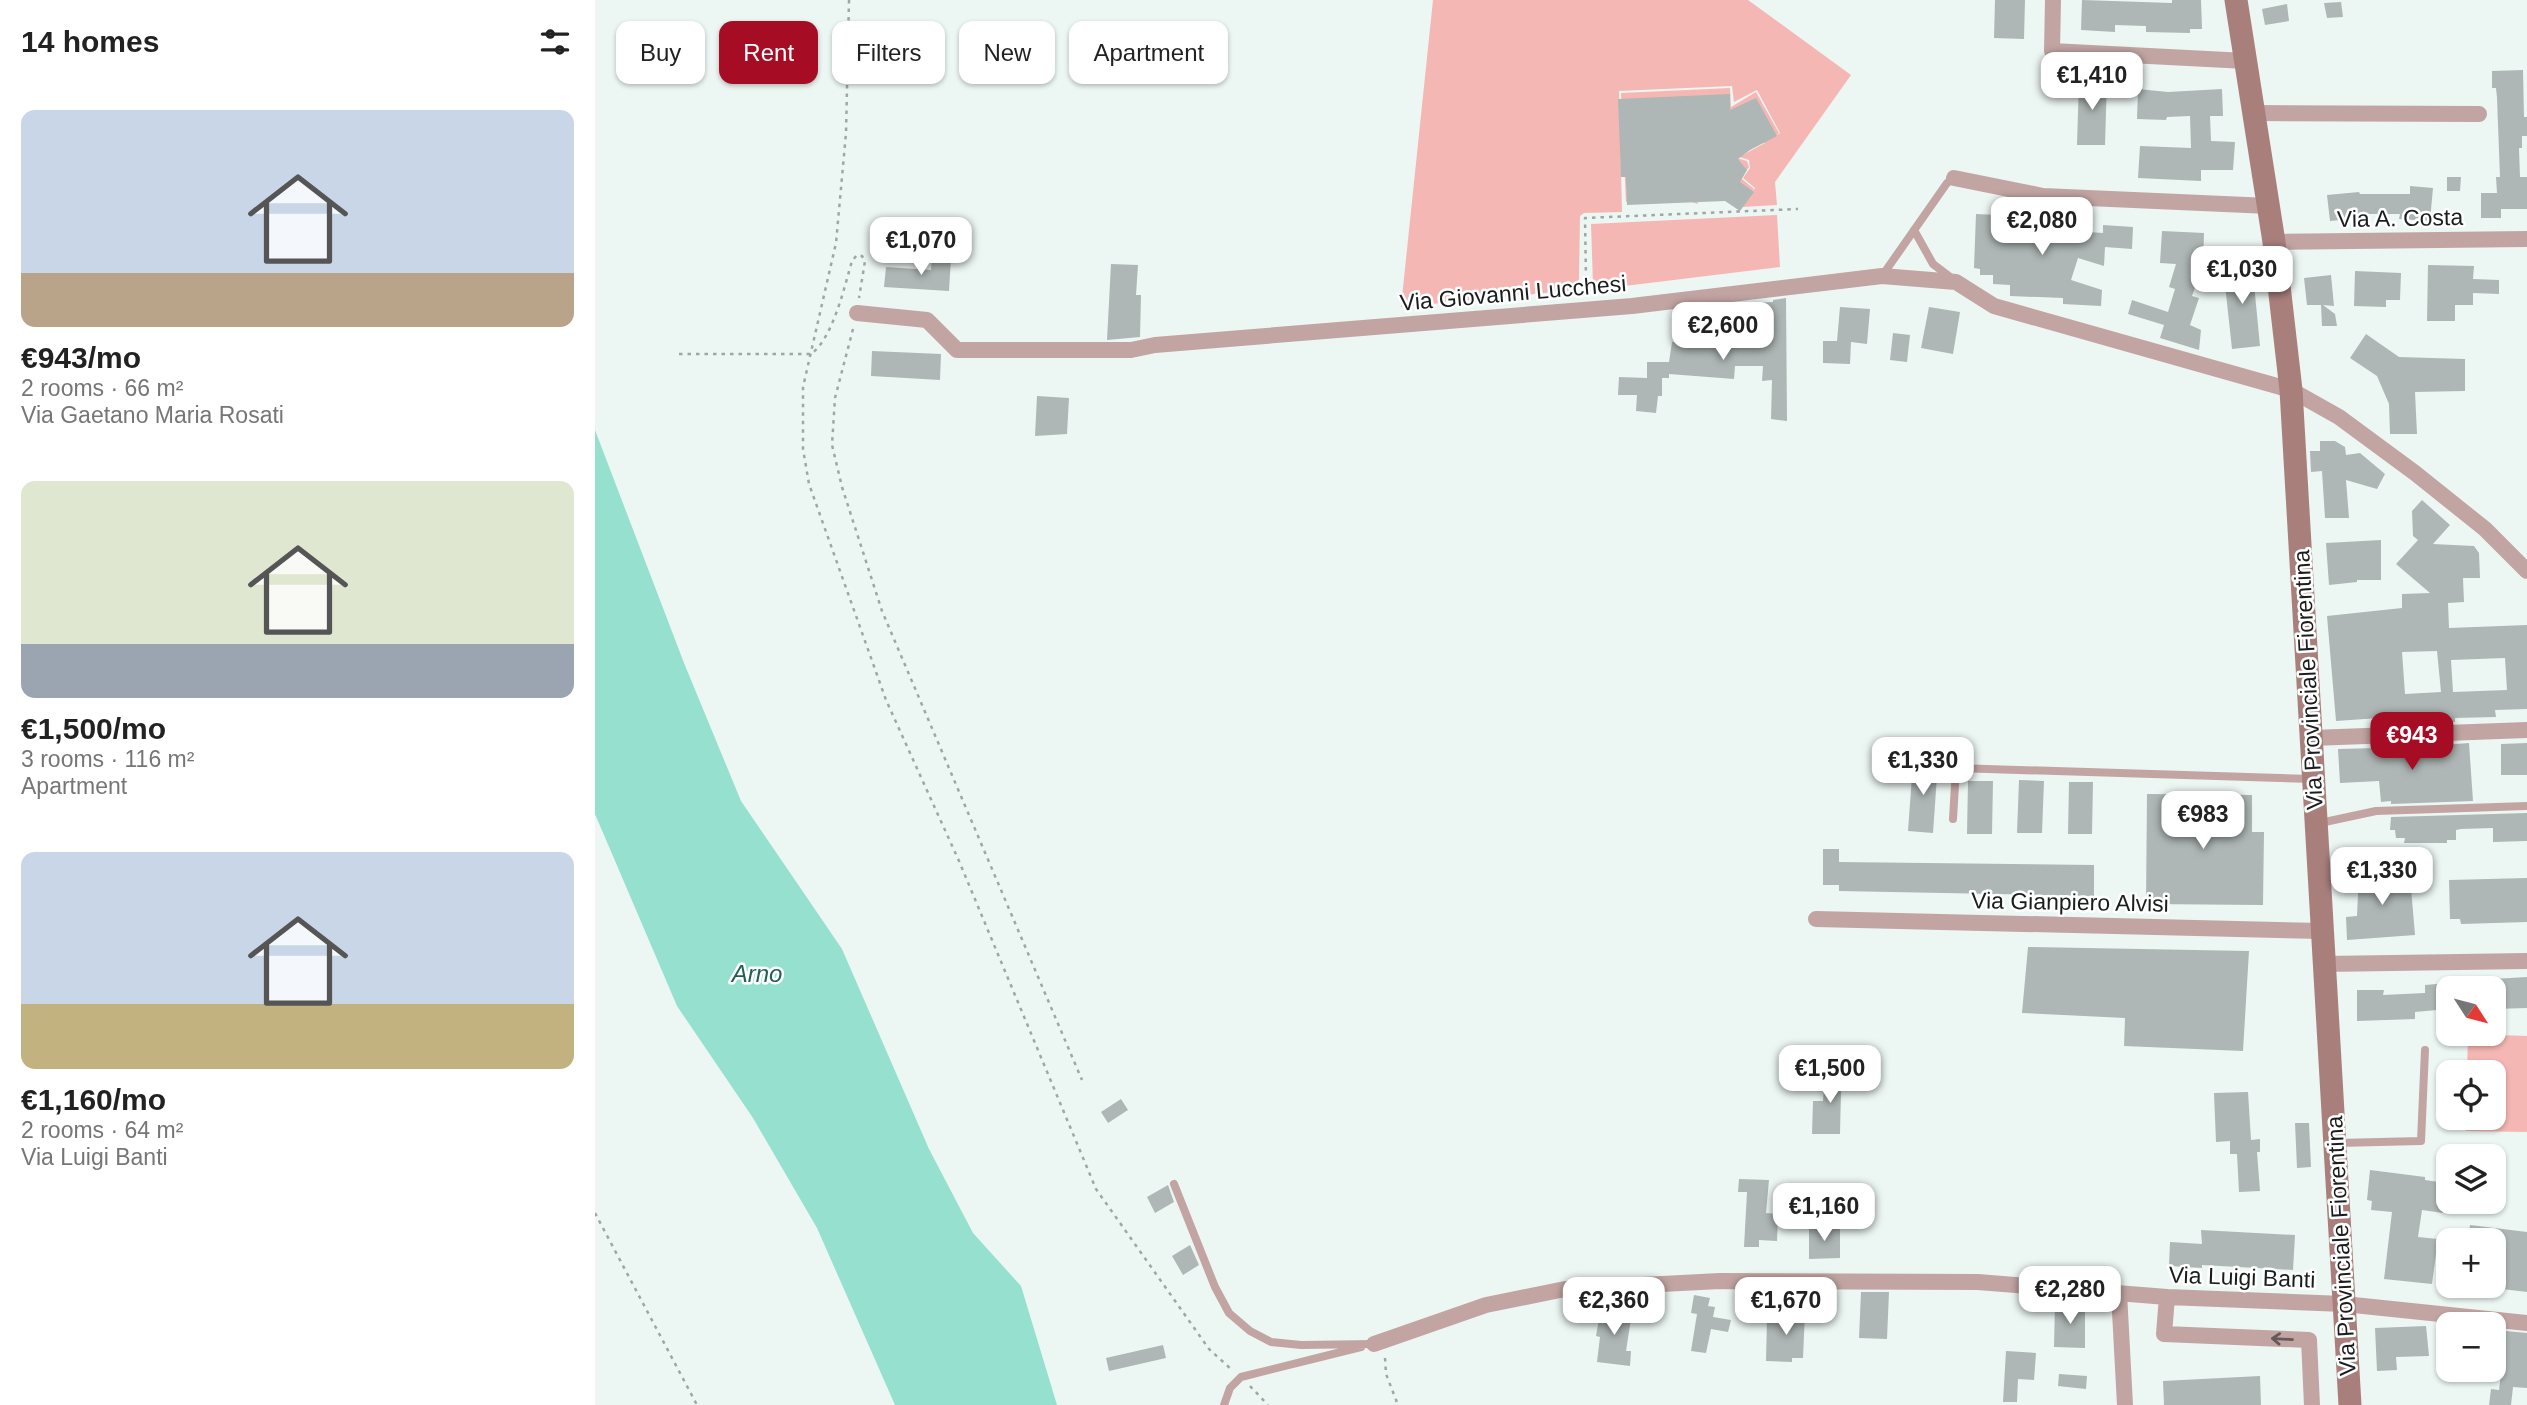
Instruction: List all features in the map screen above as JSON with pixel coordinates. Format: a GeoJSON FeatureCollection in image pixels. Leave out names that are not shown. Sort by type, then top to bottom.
{"type":"FeatureCollection","features":[{"type":"Feature","properties":{"kind":"main road","name":"Via Provinciale Fiorentina"},"geometry":{"type":"LineString","coordinates":[[2236,0],[2269,206],[2291,390],[2350,1405]]}},
{"type":"Feature","properties":{"kind":"street"},"geometry":{"type":"LineString","coordinates":[[2053,0],[2052,51],[2246,61]]}},
{"type":"Feature","properties":{"kind":"street"},"geometry":{"type":"LineString","coordinates":[[2255,113],[2479,114]]}},
{"type":"Feature","properties":{"kind":"street"},"geometry":{"type":"LineString","coordinates":[[1954,178],[2043,196],[2269,206]]}},
{"type":"Feature","properties":{"kind":"street","name":"Via A. Costa"},"geometry":{"type":"LineString","coordinates":[[2274,242],[2527,239]]}},
{"type":"Feature","properties":{"kind":"street","name":"Via Giovanni Lucchesi"},"geometry":{"type":"LineString","coordinates":[[857,313],[927,320],[957,349],[1131,350],[1155,345],[1632,306],[1882,275],[1956,282],[1994,306],[2291,390],[2339,417],[2415,473],[2485,529],[2527,571]]}},
{"type":"Feature","properties":{"kind":"street"},"geometry":{"type":"LineString","coordinates":[[2312,738],[2527,730]]}},
{"type":"Feature","properties":{"kind":"street","name":"Via Gianpiero Alvisi"},"geometry":{"type":"LineString","coordinates":[[1816,919],[2322,931]]}},
{"type":"Feature","properties":{"kind":"street"},"geometry":{"type":"LineString","coordinates":[[2324,964],[2527,961]]}},
{"type":"Feature","properties":{"kind":"street","name":"Via Luigi Banti"},"geometry":{"type":"LineString","coordinates":[[1374,1344],[1486,1305],[1565,1289],[1720,1282],[1978,1282],[2167,1297],[2344,1304],[2527,1323]]}},
{"type":"Feature","properties":{"kind":"street"},"geometry":{"type":"LineString","coordinates":[[2119,1293],[2125,1405]]}},
{"type":"Feature","properties":{"kind":"street"},"geometry":{"type":"LineString","coordinates":[[2167,1297],[2164,1334],[2309,1340],[2312,1405]]}},
{"type":"Feature","properties":{"kind":"lane"},"geometry":{"type":"LineString","coordinates":[[1882,275],[1947,183],[1954,178]]}},
{"type":"Feature","properties":{"kind":"lane"},"geometry":{"type":"LineString","coordinates":[[1913,230],[1933,264],[1956,282]]}},
{"type":"Feature","properties":{"kind":"lane"},"geometry":{"type":"LineString","coordinates":[[1953,819],[1956,768],[2314,779]]}},
{"type":"Feature","properties":{"kind":"lane"},"geometry":{"type":"LineString","coordinates":[[2317,824],[2376,811],[2527,806]]}},
{"type":"Feature","properties":{"kind":"lane"},"geometry":{"type":"LineString","coordinates":[[2335,1143],[2421,1142],[2425,1050]]}},
{"type":"Feature","properties":{"kind":"lane"},"geometry":{"type":"LineString","coordinates":[[1174,1184],[1215,1287],[1229,1313],[1250,1331],[1271,1342],[1301,1345],[1374,1344]]}},
{"type":"Feature","properties":{"kind":"lane"},"geometry":{"type":"LineString","coordinates":[[1224,1405],[1230,1388],[1241,1377],[1374,1344]]}},
{"type":"Feature","properties":{"kind":"path"},"geometry":{"type":"LineString","coordinates":[[849,0],[846,133],[836,243],[803,387],[803,449],[809,484],[886,700],[959,861],[1096,1189],[1209,1349],[1268,1405]]}},
{"type":"Feature","properties":{"kind":"path"},"geometry":{"type":"LineString","coordinates":[[1586,279],[1585,218],[1798,209]]}},
{"type":"Feature","properties":{"kind":"path"},"geometry":{"type":"LineString","coordinates":[[679,354],[811,354],[820,348],[838,306],[852,261],[857,255],[862,256],[865,261],[857,313],[835,398],[832,445],[842,487],[882,611],[1082,1080]]}},
{"type":"Feature","properties":{"kind":"path"},"geometry":{"type":"LineString","coordinates":[[595,1213],[697,1405]]}},
{"type":"Feature","properties":{"kind":"path"},"geometry":{"type":"LineString","coordinates":[[1391,1338],[1385,1360],[1386,1374],[1398,1405]]}},
{"type":"Feature","properties":{"kind":"shaded area"},"geometry":{"type":"Polygon","coordinates":[[[1433,0],[1748,0],[1851,75],[1775,182],[1777,205],[1742,207],[1755,188],[1743,178],[1750,168],[1749,160],[1739,157],[1765,143],[1757,143],[1737,158],[1747,161],[1749,167],[1741,178],[1754,189],[1741,206],[1722,197],[1697,199],[1698,204],[1674,200],[1651,204],[1650,201],[1626,202],[1621,93],[1730,88],[1731,107],[1756,92],[1779,133],[1774,137],[1780,133],[1757,90],[1734,102],[1732,86],[1619,91],[1622,212],[1584,213],[1580,216],[1579,279],[1575,290],[1401,307],[1433,0]]]}},
{"type":"Feature","properties":{"kind":"shaded area"},"geometry":{"type":"Polygon","coordinates":[[[1777,215],[1780,267],[1600,289],[1593,284],[1591,224],[1777,215]]]}},
{"type":"Feature","properties":{"kind":"shaded area"},"geometry":{"type":"Polygon","coordinates":[[[2506,1035],[2527,1036],[2527,1132],[2466,1131],[2506,1130],[2506,1060],[2467,1060],[2468,1046],[2506,1046],[2506,1035]]]}},
{"type":"Feature","properties":{"kind":"water","name":"Arno"},"geometry":{"type":"Polygon","coordinates":[[[595,430],[684,663],[741,801],[842,949],[929,1149],[973,1233],[1021,1286],[1057,1405],[895,1405],[817,1228],[753,1118],[677,1006],[595,814],[595,430]]]}},
{"type":"Feature","properties":{"kind":"building"},"geometry":{"type":"Polygon","coordinates":[[[1995,0],[2025,0],[2024,39],[1994,38],[1995,0]]]}},
{"type":"Feature","properties":{"kind":"building"},"geometry":{"type":"Polygon","coordinates":[[[2082,0],[2172,3],[2172,0],[2201,0],[2202,29],[2190,29],[2190,33],[2146,32],[2146,26],[2115,25],[2115,32],[2081,30],[2082,0]]]}},
{"type":"Feature","properties":{"kind":"building"},"geometry":{"type":"Polygon","coordinates":[[[2341,2],[2343,17],[2327,18],[2324,3],[2341,2]]]}},
{"type":"Feature","properties":{"kind":"building"},"geometry":{"type":"Polygon","coordinates":[[[2287,4],[2289,21],[2265,25],[2262,9],[2287,4]]]}},
{"type":"Feature","properties":{"kind":"building"},"geometry":{"type":"Polygon","coordinates":[[[2523,70],[2527,136],[2522,136],[2522,148],[2519,148],[2520,177],[2527,177],[2527,209],[2501,209],[2501,218],[2481,218],[2481,193],[2497,193],[2496,177],[2500,177],[2497,98],[2496,88],[2492,88],[2492,71],[2523,70]]]}},
{"type":"Feature","properties":{"kind":"building"},"geometry":{"type":"Polygon","coordinates":[[[2079,79],[2107,79],[2105,145],[2077,145],[2079,79]]]}},
{"type":"Feature","properties":{"kind":"building"},"geometry":{"type":"Polygon","coordinates":[[[2138,89],[2168,92],[2222,89],[2223,116],[2210,116],[2211,141],[2235,142],[2233,170],[2201,170],[2201,181],[2138,178],[2140,146],[2191,148],[2190,116],[2167,117],[2166,120],[2137,119],[2138,89]]]}},
{"type":"Feature","properties":{"kind":"building"},"geometry":{"type":"Polygon","coordinates":[[[1730,94],[1730,110],[1756,98],[1777,136],[1738,159],[1747,170],[1740,182],[1754,192],[1740,211],[1725,201],[1627,205],[1626,177],[1621,177],[1618,99],[1730,94]]]}},
{"type":"Feature","properties":{"kind":"building"},"geometry":{"type":"Polygon","coordinates":[[[2447,177],[2461,177],[2460,191],[2447,191],[2447,177]]]}},
{"type":"Feature","properties":{"kind":"building"},"geometry":{"type":"Polygon","coordinates":[[[2410,186],[2433,188],[2430,221],[2399,219],[2400,214],[2362,214],[2362,218],[2330,221],[2327,195],[2359,192],[2410,194],[2410,186]]]}},
{"type":"Feature","properties":{"kind":"building"},"geometry":{"type":"Polygon","coordinates":[[[1976,214],[2044,219],[2043,229],[2103,233],[2103,225],[2133,227],[2132,249],[2105,247],[2104,266],[2078,258],[2071,280],[2102,290],[2101,306],[2063,304],[2063,298],[2010,296],[2010,285],[1993,284],[1993,275],[1980,275],[1980,269],[1974,268],[1976,214]]]}},
{"type":"Feature","properties":{"kind":"building"},"geometry":{"type":"Polygon","coordinates":[[[2162,231],[2204,233],[2203,265],[2192,296],[2199,298],[2190,325],[2201,330],[2199,350],[2160,338],[2164,325],[2128,314],[2132,300],[2168,312],[2175,289],[2169,287],[2176,264],[2160,263],[2162,231]]]}},
{"type":"Feature","properties":{"kind":"building"},"geometry":{"type":"Polygon","coordinates":[[[932,257],[951,258],[949,291],[884,287],[886,267],[931,270],[932,257]]]}},
{"type":"Feature","properties":{"kind":"building"},"geometry":{"type":"Polygon","coordinates":[[[2252,263],[2260,346],[2232,349],[2223,266],[2252,263]]]}},
{"type":"Feature","properties":{"kind":"building"},"geometry":{"type":"Polygon","coordinates":[[[1111,264],[1138,265],[1136,295],[1141,295],[1140,337],[1107,340],[1111,264]]]}},
{"type":"Feature","properties":{"kind":"building"},"geometry":{"type":"Polygon","coordinates":[[[2428,265],[2474,266],[2473,279],[2499,280],[2499,294],[2473,293],[2473,305],[2455,305],[2455,321],[2427,321],[2428,265]]]}},
{"type":"Feature","properties":{"kind":"building"},"geometry":{"type":"Polygon","coordinates":[[[2355,271],[2401,273],[2400,300],[2386,300],[2386,307],[2354,306],[2355,271]]]}},
{"type":"Feature","properties":{"kind":"building"},"geometry":{"type":"Polygon","coordinates":[[[2331,275],[2334,306],[2323,305],[2335,314],[2337,326],[2322,326],[2321,305],[2307,305],[2304,278],[2331,275]]]}},
{"type":"Feature","properties":{"kind":"building"},"geometry":{"type":"Polygon","coordinates":[[[1786,298],[1787,421],[1771,419],[1772,380],[1762,381],[1763,366],[1735,366],[1734,379],[1669,374],[1669,378],[1662,378],[1662,396],[1658,396],[1656,413],[1636,411],[1637,395],[1618,395],[1619,377],[1647,378],[1647,362],[1669,362],[1672,342],[1731,347],[1731,343],[1757,343],[1756,303],[1786,298]]]}},
{"type":"Feature","properties":{"kind":"building"},"geometry":{"type":"Polygon","coordinates":[[[1840,307],[1870,309],[1867,344],[1851,342],[1850,364],[1823,363],[1823,341],[1837,341],[1840,307]]]}},
{"type":"Feature","properties":{"kind":"building"},"geometry":{"type":"Polygon","coordinates":[[[1929,307],[1960,312],[1953,354],[1921,348],[1929,307]]]}},
{"type":"Feature","properties":{"kind":"building"},"geometry":{"type":"Polygon","coordinates":[[[1893,333],[1910,335],[1907,362],[1890,360],[1893,333]]]}},
{"type":"Feature","properties":{"kind":"building"},"geometry":{"type":"Polygon","coordinates":[[[2366,334],[2399,357],[2465,359],[2465,391],[2415,392],[2417,434],[2390,434],[2389,404],[2377,376],[2350,358],[2366,334]]]}},
{"type":"Feature","properties":{"kind":"building"},"geometry":{"type":"Polygon","coordinates":[[[872,351],[941,354],[940,380],[871,376],[872,351]]]}},
{"type":"Feature","properties":{"kind":"building"},"geometry":{"type":"Polygon","coordinates":[[[1037,396],[1069,398],[1067,434],[1035,436],[1037,396]]]}},
{"type":"Feature","properties":{"kind":"building"},"geometry":{"type":"Polygon","coordinates":[[[2320,441],[2335,441],[2345,447],[2346,455],[2360,453],[2385,474],[2377,489],[2346,480],[2349,518],[2325,518],[2322,471],[2311,472],[2310,451],[2320,451],[2320,441]]]}},
{"type":"Feature","properties":{"kind":"building"},"geometry":{"type":"Polygon","coordinates":[[[2422,500],[2450,525],[2433,544],[2474,546],[2479,553],[2480,578],[2463,578],[2464,602],[2448,603],[2449,628],[2527,625],[2527,709],[2495,710],[2496,717],[2455,718],[2455,722],[2443,723],[2443,718],[2379,723],[2379,718],[2336,721],[2327,616],[2402,608],[2402,594],[2430,593],[2396,564],[2418,540],[2413,536],[2412,511],[2422,500]],[[2437,651],[2402,652],[2405,694],[2441,692],[2437,651]],[[2505,658],[2451,660],[2453,692],[2507,690],[2505,658]]]}},
{"type":"Feature","properties":{"kind":"building"},"geometry":{"type":"Polygon","coordinates":[[[2381,540],[2381,580],[2357,580],[2329,585],[2326,543],[2381,540]]]}},
{"type":"Feature","properties":{"kind":"building"},"geometry":{"type":"Polygon","coordinates":[[[2469,743],[2473,801],[2391,804],[2391,801],[2381,802],[2379,781],[2340,783],[2338,749],[2469,743]]]}},
{"type":"Feature","properties":{"kind":"building"},"geometry":{"type":"Polygon","coordinates":[[[2527,743],[2527,775],[2501,775],[2501,744],[2527,743]]]}},
{"type":"Feature","properties":{"kind":"building"},"geometry":{"type":"Polygon","coordinates":[[[1913,762],[1938,762],[1933,833],[1908,831],[1913,762]]]}},
{"type":"Feature","properties":{"kind":"building"},"geometry":{"type":"Polygon","coordinates":[[[2019,780],[2044,781],[2042,833],[2017,833],[2019,780]]]}},
{"type":"Feature","properties":{"kind":"building"},"geometry":{"type":"Polygon","coordinates":[[[1968,781],[1993,781],[1992,834],[1967,834],[1968,781]]]}},
{"type":"Feature","properties":{"kind":"building"},"geometry":{"type":"Polygon","coordinates":[[[2069,782],[2093,782],[2092,834],[2068,834],[2069,782]]]}},
{"type":"Feature","properties":{"kind":"building"},"geometry":{"type":"Polygon","coordinates":[[[2147,794],[2252,795],[2252,832],[2264,832],[2263,905],[2146,904],[2147,794]]]}},
{"type":"Feature","properties":{"kind":"building"},"geometry":{"type":"Polygon","coordinates":[[[2527,813],[2527,841],[2493,842],[2493,828],[2456,830],[2456,840],[2447,840],[2447,843],[2404,843],[2405,838],[2396,838],[2395,830],[2390,830],[2391,817],[2527,813]]]}},
{"type":"Feature","properties":{"kind":"building"},"geometry":{"type":"Polygon","coordinates":[[[1823,849],[1839,849],[1839,862],[2094,865],[2094,896],[1839,891],[1839,885],[1823,885],[1823,849]]]}},
{"type":"Feature","properties":{"kind":"building"},"geometry":{"type":"Polygon","coordinates":[[[2359,871],[2386,872],[2386,876],[2410,876],[2415,935],[2347,940],[2346,917],[2357,916],[2359,871]]]}},
{"type":"Feature","properties":{"kind":"building"},"geometry":{"type":"Polygon","coordinates":[[[2527,878],[2527,922],[2461,924],[2460,919],[2450,919],[2449,880],[2527,878]]]}},
{"type":"Feature","properties":{"kind":"building"},"geometry":{"type":"Polygon","coordinates":[[[2028,947],[2249,951],[2243,1051],[2124,1046],[2125,1018],[2022,1013],[2028,947]]]}},
{"type":"Feature","properties":{"kind":"building"},"geometry":{"type":"Polygon","coordinates":[[[2527,977],[2527,1008],[2506,1009],[2506,978],[2527,977]]]}},
{"type":"Feature","properties":{"kind":"building"},"geometry":{"type":"Polygon","coordinates":[[[2436,984],[2436,1010],[2415,1012],[2415,1019],[2357,1021],[2357,990],[2384,990],[2383,995],[2425,993],[2425,985],[2436,984]]]}},
{"type":"Feature","properties":{"kind":"building"},"geometry":{"type":"Polygon","coordinates":[[[1825,1072],[1849,1074],[1848,1091],[1841,1090],[1840,1134],[1812,1134],[1813,1101],[1823,1101],[1825,1072]]]}},
{"type":"Feature","properties":{"kind":"building"},"geometry":{"type":"Polygon","coordinates":[[[2248,1092],[2251,1140],[2260,1139],[2260,1152],[2257,1152],[2260,1191],[2239,1192],[2237,1154],[2230,1154],[2230,1141],[2216,1142],[2214,1093],[2248,1092]]]}},
{"type":"Feature","properties":{"kind":"building"},"geometry":{"type":"Polygon","coordinates":[[[1121,1099],[1128,1110],[1108,1123],[1101,1112],[1121,1099]]]}},
{"type":"Feature","properties":{"kind":"building"},"geometry":{"type":"Polygon","coordinates":[[[2295,1123],[2309,1123],[2311,1167],[2297,1168],[2295,1123]]]}},
{"type":"Feature","properties":{"kind":"building"},"geometry":{"type":"Polygon","coordinates":[[[2370,1170],[2425,1177],[2425,1180],[2436,1182],[2436,1212],[2422,1210],[2418,1237],[2436,1239],[2432,1284],[2384,1279],[2392,1212],[2371,1210],[2372,1201],[2367,1200],[2370,1170]]]}},
{"type":"Feature","properties":{"kind":"building"},"geometry":{"type":"Polygon","coordinates":[[[1739,1179],[1769,1180],[1766,1213],[1778,1214],[1777,1241],[1759,1240],[1759,1247],[1744,1247],[1747,1192],[1738,1192],[1739,1179]]]}},
{"type":"Feature","properties":{"kind":"building"},"geometry":{"type":"Polygon","coordinates":[[[1168,1185],[1174,1202],[1155,1213],[1147,1197],[1168,1185]]]}},
{"type":"Feature","properties":{"kind":"building"},"geometry":{"type":"Polygon","coordinates":[[[1829,1195],[1843,1195],[1843,1217],[1829,1217],[1829,1195]]]}},
{"type":"Feature","properties":{"kind":"building"},"geometry":{"type":"Polygon","coordinates":[[[2470,1225],[2494,1228],[2470,1228],[2470,1225]]]}},
{"type":"Feature","properties":{"kind":"building"},"geometry":{"type":"Polygon","coordinates":[[[1809,1228],[1840,1228],[1840,1258],[1809,1259],[1809,1228]]]}},
{"type":"Feature","properties":{"kind":"building"},"geometry":{"type":"Polygon","coordinates":[[[2506,1229],[2527,1232],[2527,1292],[2506,1289],[2506,1229]]]}},
{"type":"Feature","properties":{"kind":"building"},"geometry":{"type":"Polygon","coordinates":[[[2201,1230],[2295,1235],[2293,1270],[2169,1266],[2170,1242],[2202,1244],[2201,1230]]]}},
{"type":"Feature","properties":{"kind":"building"},"geometry":{"type":"Polygon","coordinates":[[[1190,1245],[1199,1265],[1183,1275],[1172,1256],[1190,1245]]]}},
{"type":"Feature","properties":{"kind":"building"},"geometry":{"type":"Polygon","coordinates":[[[1861,1292],[1889,1292],[1887,1339],[1859,1338],[1861,1292]]]}},
{"type":"Feature","properties":{"kind":"building"},"geometry":{"type":"Polygon","coordinates":[[[1694,1295],[1710,1298],[1708,1306],[1715,1307],[1713,1317],[1731,1320],[1728,1332],[1711,1329],[1706,1353],[1691,1351],[1697,1314],[1691,1313],[1694,1295]]]}},
{"type":"Feature","properties":{"kind":"building"},"geometry":{"type":"Polygon","coordinates":[[[2055,1303],[2085,1304],[2085,1348],[2054,1347],[2055,1303]]]}},
{"type":"Feature","properties":{"kind":"building"},"geometry":{"type":"Polygon","coordinates":[[[1601,1307],[1632,1312],[1626,1351],[1631,1351],[1630,1366],[1597,1362],[1600,1337],[1596,1336],[1601,1307]]]}},
{"type":"Feature","properties":{"kind":"building"},"geometry":{"type":"Polygon","coordinates":[[[1783,1311],[1805,1312],[1803,1358],[1792,1358],[1792,1362],[1766,1361],[1767,1318],[1783,1319],[1783,1311]]]}},
{"type":"Feature","properties":{"kind":"building"},"geometry":{"type":"Polygon","coordinates":[[[2426,1326],[2429,1356],[2396,1357],[2397,1370],[2377,1371],[2375,1328],[2426,1326]]]}},
{"type":"Feature","properties":{"kind":"building"},"geometry":{"type":"Polygon","coordinates":[[[2506,1331],[2527,1333],[2527,1388],[2513,1387],[2511,1405],[2489,1405],[2491,1389],[2499,1390],[2500,1382],[2506,1382],[2506,1331]]]}},
{"type":"Feature","properties":{"kind":"building"},"geometry":{"type":"Polygon","coordinates":[[[1163,1345],[1166,1358],[1109,1371],[1106,1358],[1163,1345]]]}},
{"type":"Feature","properties":{"kind":"building"},"geometry":{"type":"Polygon","coordinates":[[[2006,1351],[2036,1353],[2034,1380],[2018,1379],[2017,1402],[2003,1402],[2006,1351]]]}},
{"type":"Feature","properties":{"kind":"building"},"geometry":{"type":"Polygon","coordinates":[[[2059,1374],[2087,1376],[2086,1389],[2058,1386],[2059,1374]]]}},
{"type":"Feature","properties":{"kind":"building"},"geometry":{"type":"Polygon","coordinates":[[[2260,1376],[2261,1405],[2164,1405],[2163,1381],[2260,1376]]]}}]}
